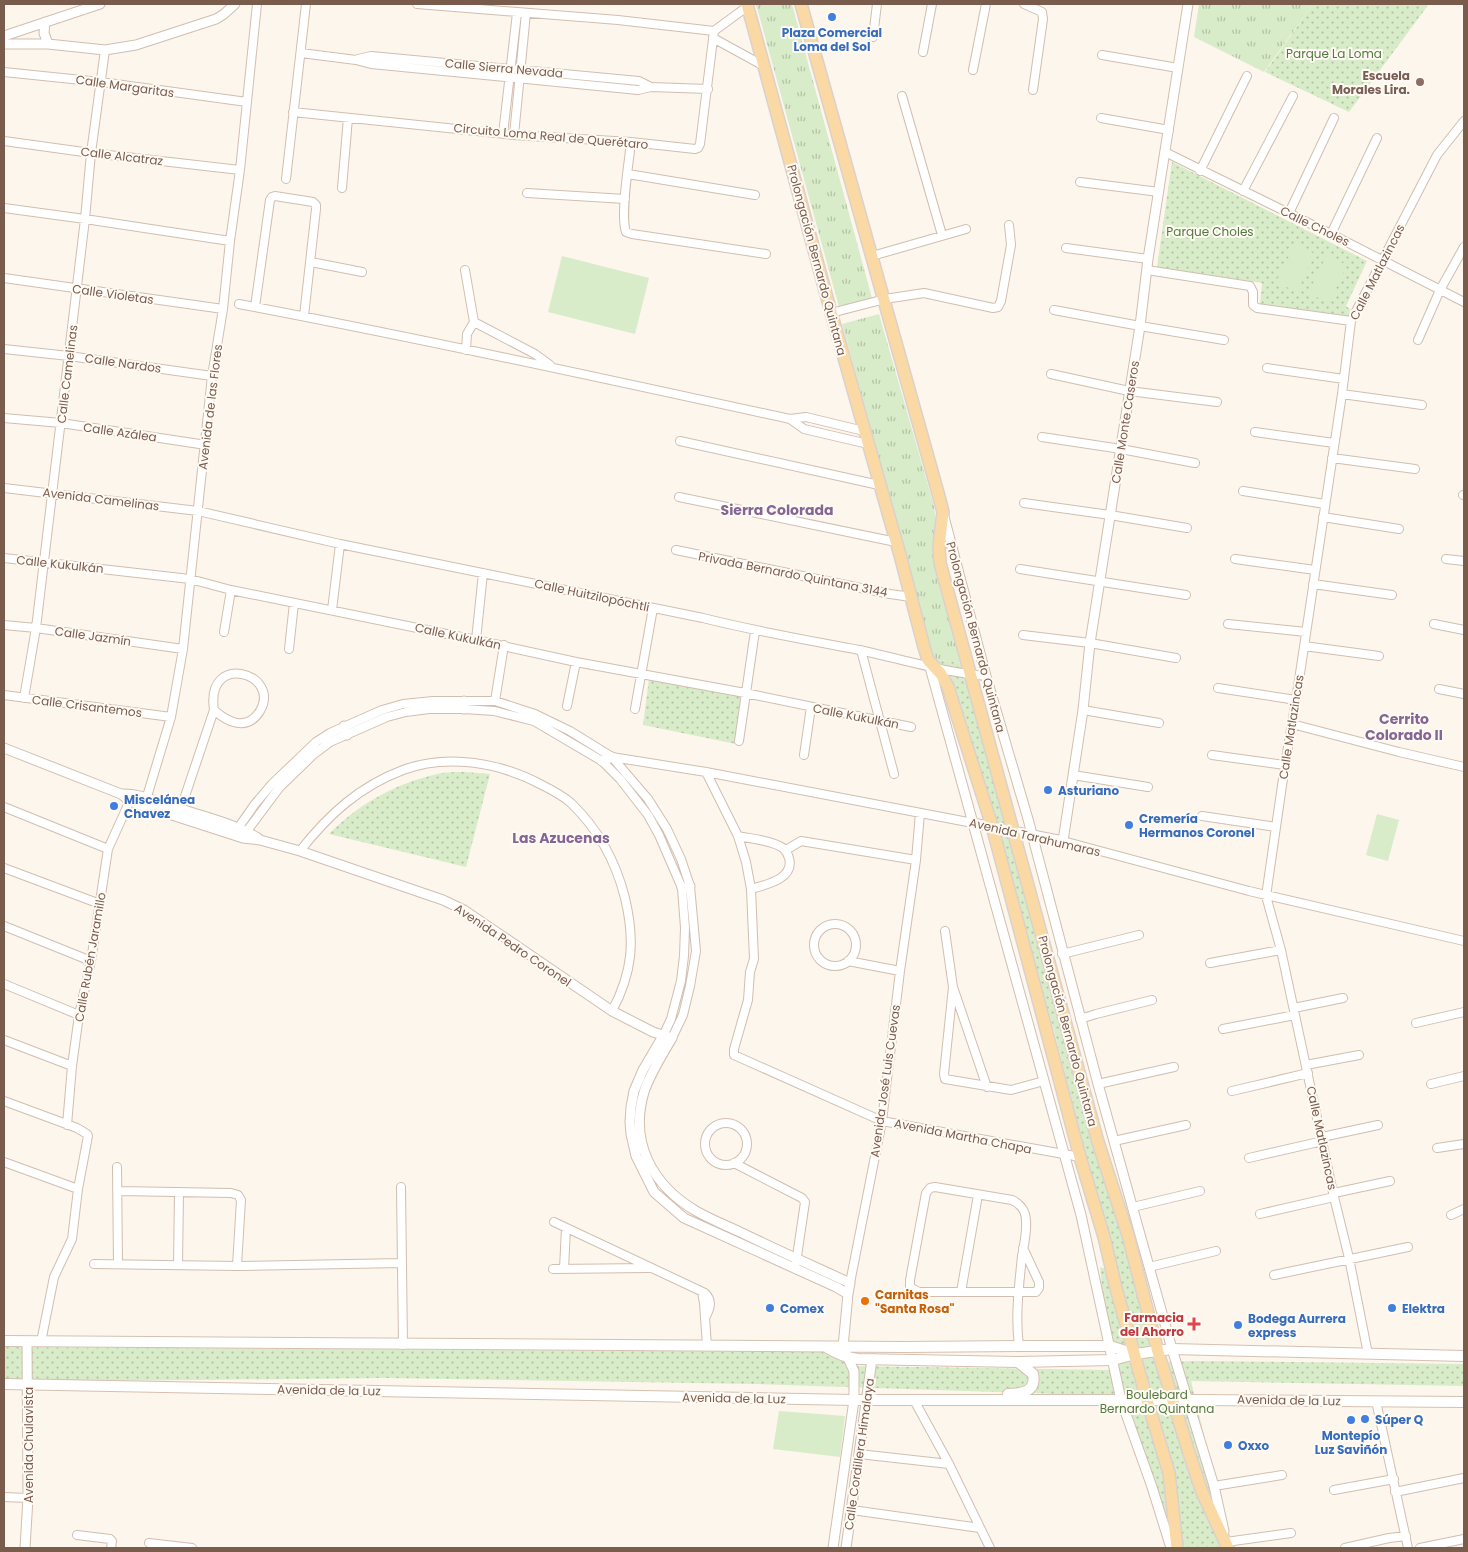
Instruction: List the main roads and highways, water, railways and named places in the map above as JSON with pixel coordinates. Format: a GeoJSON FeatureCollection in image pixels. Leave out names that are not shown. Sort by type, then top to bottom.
{"type":"FeatureCollection","features":[{"type":"Feature","properties":{"kind":"main road","name":"Prolongación Bernardo Quintana"},"geometry":{"type":"LineString","coordinates":[[801,4],[924,438],[943,512],[939,546],[940,563],[1098,1142],[1128,1235],[1172,1400],[1202,1492],[1227,1545]]}},
{"type":"Feature","properties":{"kind":"main road","name":"Prolongación Bernardo Quintana"},"geometry":{"type":"LineString","coordinates":[[747,5],[910,597],[931,665],[942,674],[948,687],[992,826],[1080,1158],[1104,1237],[1116,1288],[1169,1473],[1177,1548]]}},
{"type":"Feature","properties":{"kind":"main road"},"geometry":{"type":"LineString","coordinates":[[4,1341],[826,1347],[1110,1346],[1135,1354]]}},
{"type":"Feature","properties":{"kind":"main road"},"geometry":{"type":"LineString","coordinates":[[826,1347],[848,1358],[1018,1362],[1113,1360],[1135,1354],[1172,1349],[1464,1356]]}},
{"type":"Feature","properties":{"kind":"main road"},"geometry":{"type":"LineString","coordinates":[[938,1400],[957,1394],[1025,1392],[1032,1386],[1034,1378],[1030,1370],[1018,1362]]}},
{"type":"Feature","properties":{"kind":"main road","name":"Avenida de la Luz"},"geometry":{"type":"LineString","coordinates":[[4,1384],[854,1400],[1464,1402]]}},
{"type":"Feature","properties":{"kind":"place","name":"Plaza Comercial Loma del Sol"},"geometry":{"type":"Point","coordinates":[832,17]}},
{"type":"Feature","properties":{"kind":"place","name":"Escuela Morales Lira."},"geometry":{"type":"Point","coordinates":[1420,82]}},
{"type":"Feature","properties":{"kind":"place","name":"Asturiano"},"geometry":{"type":"Point","coordinates":[1048,790]}},
{"type":"Feature","properties":{"kind":"place","name":"Miscelánea Chavez"},"geometry":{"type":"Point","coordinates":[114,806]}},
{"type":"Feature","properties":{"kind":"place","name":"Cremería Hermanos Coronel"},"geometry":{"type":"Point","coordinates":[1129,825]}},
{"type":"Feature","properties":{"kind":"place","name":"Carnitas \"Santa Rosa\""},"geometry":{"type":"Point","coordinates":[865,1301]}},
{"type":"Feature","properties":{"kind":"place","name":"Comex"},"geometry":{"type":"Point","coordinates":[770,1308]}},
{"type":"Feature","properties":{"kind":"place","name":"Elektra"},"geometry":{"type":"Point","coordinates":[1392,1308]}},
{"type":"Feature","properties":{"kind":"place","name":"Farmacia del Ahorro"},"geometry":{"type":"Point","coordinates":[1194,1324]}},
{"type":"Feature","properties":{"kind":"place","name":"Bodega Aurrera express"},"geometry":{"type":"Point","coordinates":[1238,1325]}},
{"type":"Feature","properties":{"kind":"place","name":"Súper Q"},"geometry":{"type":"Point","coordinates":[1365,1419]}},
{"type":"Feature","properties":{"kind":"place","name":"Montepío Luz Saviñón"},"geometry":{"type":"Point","coordinates":[1351,1420]}},
{"type":"Feature","properties":{"kind":"place","name":"Oxxo"},"geometry":{"type":"Point","coordinates":[1228,1445]}},
{"type":"Feature","properties":{"kind":"district","name":"Sierra Colorada"},"geometry":{"type":"Point","coordinates":[777,510]}},
{"type":"Feature","properties":{"kind":"district","name":"Cerrito Colorado II"},"geometry":{"type":"Point","coordinates":[1404,728]}},
{"type":"Feature","properties":{"kind":"district","name":"Las Azucenas"},"geometry":{"type":"Point","coordinates":[561,838]}},
{"type":"Feature","properties":{"kind":"park label","name":"Parque La Loma"},"geometry":{"type":"Point","coordinates":[1334,53]}},
{"type":"Feature","properties":{"kind":"park label","name":"Parque Choles"},"geometry":{"type":"Point","coordinates":[1210,231]}},
{"type":"Feature","properties":{"kind":"park label","name":"Boulebard Bernardo Quintana"},"geometry":{"type":"Point","coordinates":[1157,1401]}}]}
